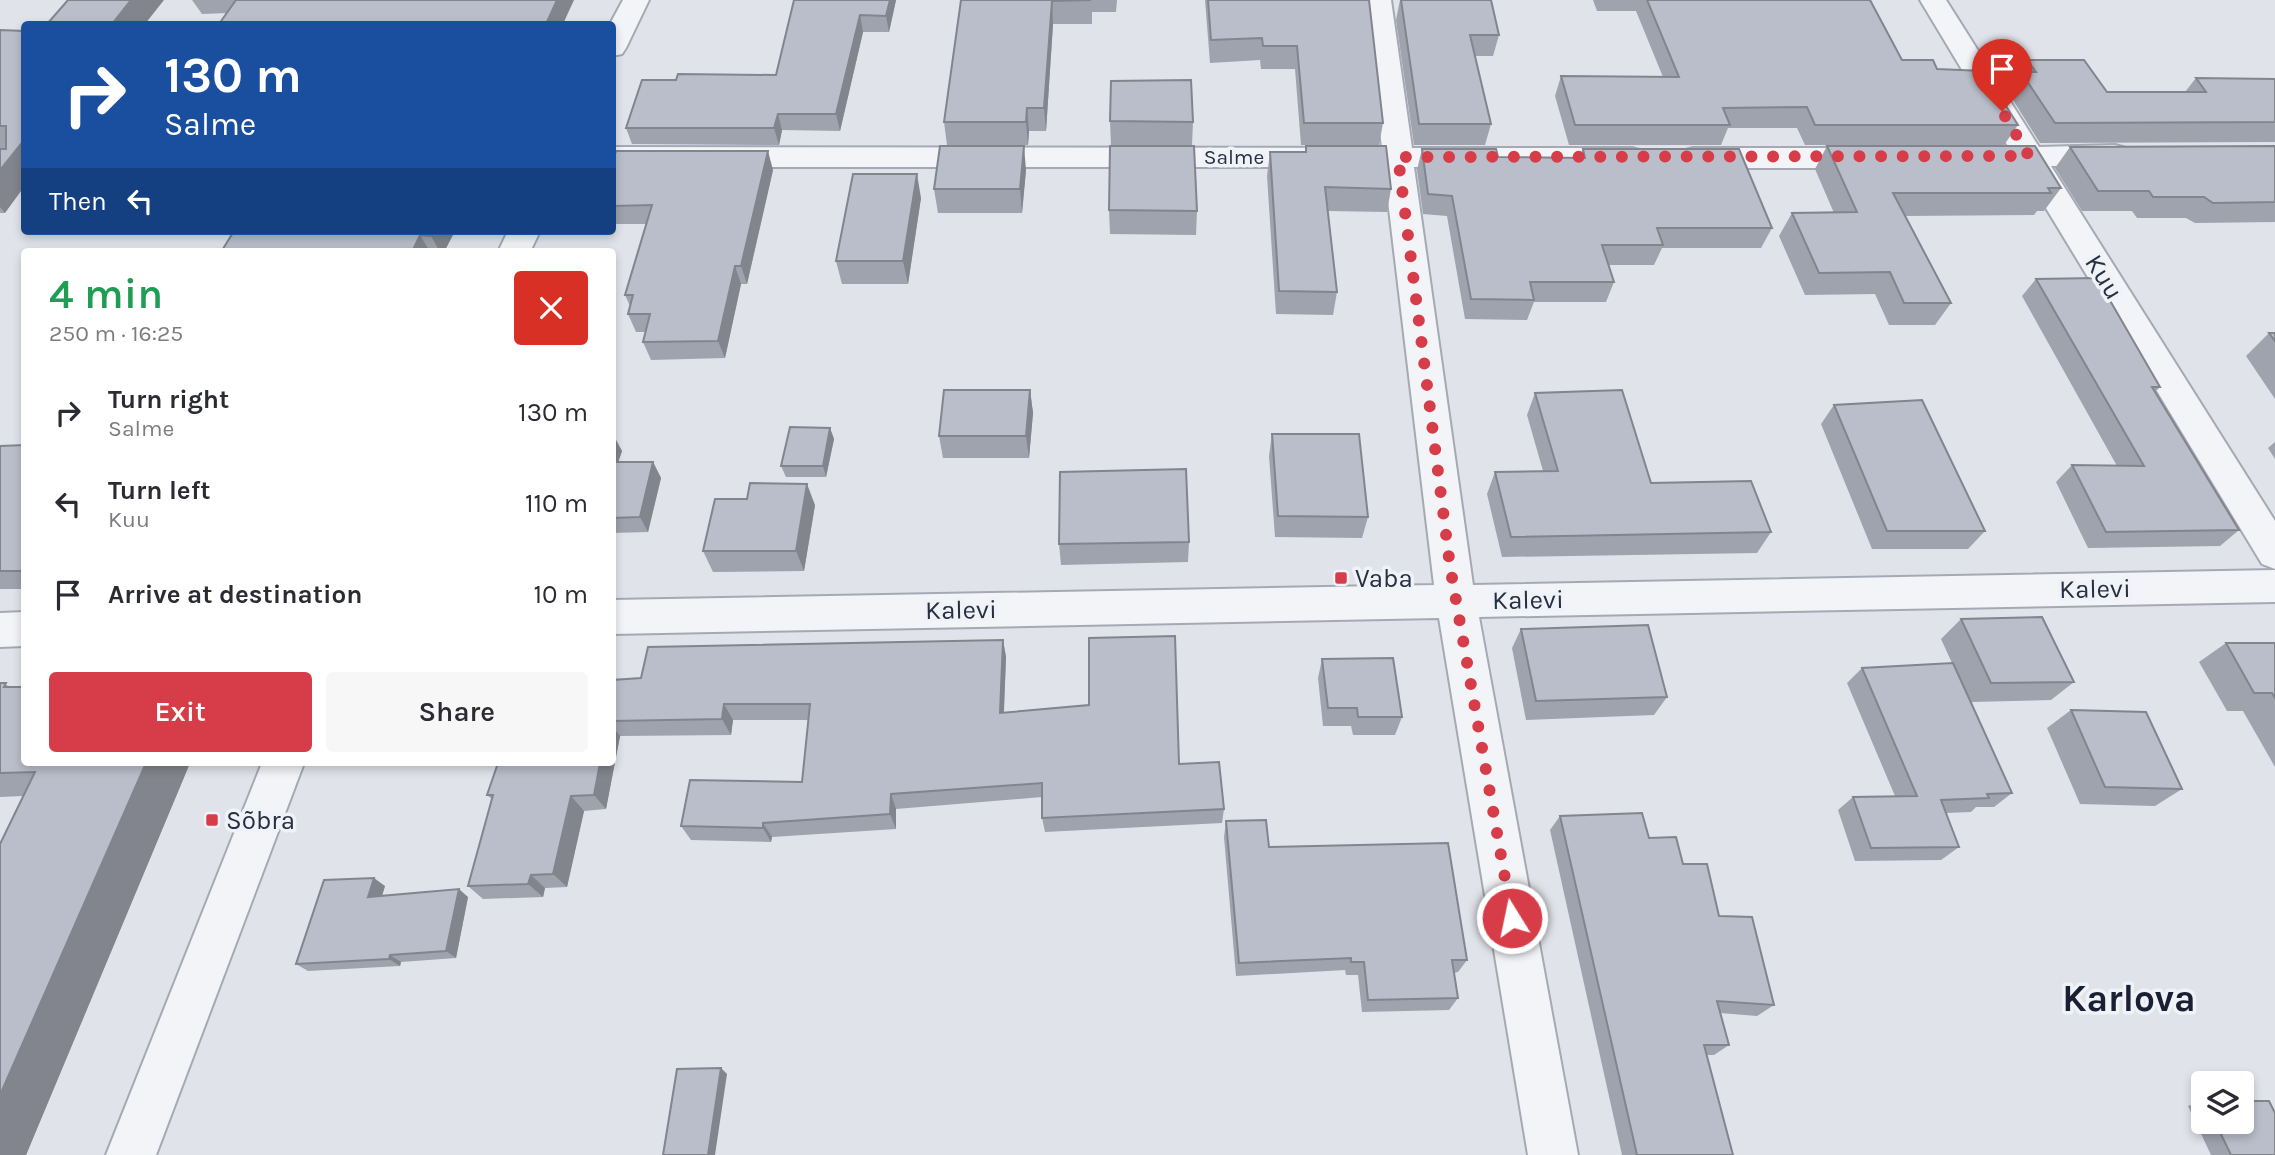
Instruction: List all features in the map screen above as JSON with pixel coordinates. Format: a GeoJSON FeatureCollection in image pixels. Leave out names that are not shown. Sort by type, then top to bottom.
{"type":"FeatureCollection","features":[{"type":"Feature","properties":{"kind":"street"},"geometry":{"type":"LineString","coordinates":[[616,40],[636,0]]}},
{"type":"Feature","properties":{"kind":"street"},"geometry":{"type":"LineString","coordinates":[[1378,0],[1456,601],[1553,1155]]}},
{"type":"Feature","properties":{"kind":"street","name":"Kuu"},"geometry":{"type":"LineString","coordinates":[[1933,0],[2275,553]]}},
{"type":"Feature","properties":{"kind":"street"},"geometry":{"type":"LineString","coordinates":[[1964,158],[2138,155]]}},
{"type":"Feature","properties":{"kind":"street","name":"Salme"},"geometry":{"type":"LineString","coordinates":[[616,157],[1895,158]]}},
{"type":"Feature","properties":{"kind":"street","name":"Kalevi"},"geometry":{"type":"LineString","coordinates":[[616,617],[2275,586]]}},
{"type":"Feature","properties":{"kind":"street"},"geometry":{"type":"LineString","coordinates":[[0,630],[21,629]]}},
{"type":"Feature","properties":{"kind":"street"},"geometry":{"type":"LineString","coordinates":[[131,1155],[282,766]]}},
{"type":"Feature","properties":{"kind":"building"},"geometry":{"type":"Polygon","coordinates":[[[68,0],[131,0],[114,21],[50,21],[68,0]]]}},
{"type":"Feature","properties":{"kind":"building"},"geometry":{"type":"Polygon","coordinates":[[[236,0],[557,0],[547,21],[221,21],[236,0]]]}},
{"type":"Feature","properties":{"kind":"building"},"geometry":{"type":"Polygon","coordinates":[[[794,0],[890,0],[886,16],[860,15],[836,114],[778,114],[774,128],[626,128],[642,80],[676,80],[678,74],[776,75],[794,0]]]}},
{"type":"Feature","properties":{"kind":"building"},"geometry":{"type":"Polygon","coordinates":[[[961,0],[1091,0],[1052,1],[1044,108],[1027,108],[1026,122],[944,122],[961,0]]]}},
{"type":"Feature","properties":{"kind":"building"},"geometry":{"type":"Polygon","coordinates":[[[1208,0],[1369,0],[1383,123],[1304,123],[1297,46],[1263,46],[1262,38],[1211,40],[1208,0]]]}},
{"type":"Feature","properties":{"kind":"building"},"geometry":{"type":"Polygon","coordinates":[[[1401,0],[1491,0],[1499,35],[1470,35],[1491,124],[1419,124],[1401,0]]]}},
{"type":"Feature","properties":{"kind":"building"},"geometry":{"type":"Polygon","coordinates":[[[1647,0],[1870,0],[1902,60],[1933,60],[1937,69],[1984,71],[2018,125],[1815,125],[1807,107],[1723,108],[1730,125],[1575,125],[1561,76],[1679,77],[1647,0]]]}},
{"type":"Feature","properties":{"kind":"building"},"geometry":{"type":"Polygon","coordinates":[[[0,30],[21,31],[21,144],[0,170],[0,149],[6,149],[6,126],[0,126],[0,30]]]}},
{"type":"Feature","properties":{"kind":"building"},"geometry":{"type":"Polygon","coordinates":[[[2027,60],[2084,60],[2107,92],[2206,92],[2196,78],[2275,79],[2275,122],[2055,123],[2021,72],[2036,72],[2027,60]]]}},
{"type":"Feature","properties":{"kind":"building"},"geometry":{"type":"Polygon","coordinates":[[[1191,80],[1193,122],[1110,121],[1111,81],[1191,80]]]}},
{"type":"Feature","properties":{"kind":"building"},"geometry":{"type":"Polygon","coordinates":[[[940,146],[1024,146],[1020,189],[934,189],[940,146]]]}},
{"type":"Feature","properties":{"kind":"building"},"geometry":{"type":"Polygon","coordinates":[[[1110,146],[1194,146],[1197,211],[1109,210],[1110,146]]]}},
{"type":"Feature","properties":{"kind":"building"},"geometry":{"type":"Polygon","coordinates":[[[1306,146],[1386,146],[1391,189],[1325,187],[1337,292],[1279,291],[1270,152],[1306,152],[1306,146]]]}},
{"type":"Feature","properties":{"kind":"building"},"geometry":{"type":"Polygon","coordinates":[[[1827,146],[2035,146],[2061,188],[2048,188],[2051,193],[1893,193],[1951,303],[1904,303],[1890,272],[1819,273],[1792,213],[1857,212],[1827,146]]]}},
{"type":"Feature","properties":{"kind":"building"},"geometry":{"type":"Polygon","coordinates":[[[2275,146],[2275,202],[2213,203],[2204,197],[2153,197],[2149,191],[2098,191],[2070,147],[2275,146]]]}},
{"type":"Feature","properties":{"kind":"building"},"geometry":{"type":"Polygon","coordinates":[[[1422,149],[1496,149],[1498,157],[1585,158],[1583,149],[1739,149],[1772,228],[1657,228],[1663,245],[1602,245],[1614,282],[1530,282],[1534,300],[1471,299],[1452,196],[1428,194],[1422,149]]]}},
{"type":"Feature","properties":{"kind":"building"},"geometry":{"type":"Polygon","coordinates":[[[616,151],[768,151],[741,266],[735,266],[718,341],[643,342],[650,314],[628,314],[633,295],[625,295],[652,205],[616,206],[616,151]]]}},
{"type":"Feature","properties":{"kind":"building"},"geometry":{"type":"Polygon","coordinates":[[[853,174],[917,174],[903,261],[836,261],[853,174]]]}},
{"type":"Feature","properties":{"kind":"building"},"geometry":{"type":"Polygon","coordinates":[[[232,235],[420,235],[414,248],[223,248],[232,235]]]}},
{"type":"Feature","properties":{"kind":"building"},"geometry":{"type":"Polygon","coordinates":[[[2097,278],[2160,387],[2152,387],[2239,530],[2106,532],[2072,465],[2144,466],[2036,279],[2097,278]]]}},
{"type":"Feature","properties":{"kind":"building"},"geometry":{"type":"Polygon","coordinates":[[[944,390],[1030,390],[1026,436],[939,436],[944,390]]]}},
{"type":"Feature","properties":{"kind":"building"},"geometry":{"type":"Polygon","coordinates":[[[1622,390],[1651,483],[1751,481],[1771,532],[1511,537],[1495,472],[1558,471],[1535,393],[1622,390]]]}},
{"type":"Feature","properties":{"kind":"building"},"geometry":{"type":"Polygon","coordinates":[[[1922,400],[1985,531],[1887,531],[1834,405],[1922,400]]]}},
{"type":"Feature","properties":{"kind":"building"},"geometry":{"type":"Polygon","coordinates":[[[790,427],[830,428],[823,466],[781,466],[790,427]]]}},
{"type":"Feature","properties":{"kind":"building"},"geometry":{"type":"Polygon","coordinates":[[[1272,434],[1359,434],[1368,517],[1278,516],[1272,434]]]}},
{"type":"Feature","properties":{"kind":"building"},"geometry":{"type":"Polygon","coordinates":[[[21,445],[21,571],[0,571],[0,446],[21,445]]]}},
{"type":"Feature","properties":{"kind":"building"},"geometry":{"type":"Polygon","coordinates":[[[616,462],[653,462],[640,517],[616,518],[616,462]]]}},
{"type":"Feature","properties":{"kind":"building"},"geometry":{"type":"Polygon","coordinates":[[[1186,469],[1189,542],[1059,544],[1060,472],[1186,469]]]}},
{"type":"Feature","properties":{"kind":"building"},"geometry":{"type":"Polygon","coordinates":[[[750,483],[807,484],[796,551],[703,551],[715,499],[747,499],[750,483]]]}},
{"type":"Feature","properties":{"kind":"building"},"geometry":{"type":"Polygon","coordinates":[[[2042,617],[2074,682],[1991,683],[1961,619],[2042,617]]]}},
{"type":"Feature","properties":{"kind":"building"},"geometry":{"type":"Polygon","coordinates":[[[1648,625],[1667,697],[1536,701],[1521,629],[1648,625]]]}},
{"type":"Feature","properties":{"kind":"building"},"geometry":{"type":"Polygon","coordinates":[[[1175,636],[1179,764],[1219,762],[1224,809],[1042,818],[1042,783],[891,794],[890,814],[763,823],[763,828],[681,826],[690,780],[802,782],[810,704],[724,704],[722,719],[616,721],[616,680],[641,678],[648,647],[1003,640],[1000,713],[1089,705],[1089,638],[1175,636]]]}},
{"type":"Feature","properties":{"kind":"building"},"geometry":{"type":"Polygon","coordinates":[[[2226,643],[2275,643],[2275,698],[2272,693],[2254,693],[2226,643]]]}},
{"type":"Feature","properties":{"kind":"building"},"geometry":{"type":"Polygon","coordinates":[[[1393,658],[1402,717],[1358,717],[1357,708],[1328,708],[1322,659],[1393,658]]]}},
{"type":"Feature","properties":{"kind":"building"},"geometry":{"type":"Polygon","coordinates":[[[1953,663],[2012,793],[1987,794],[1989,798],[1941,800],[1959,847],[1871,848],[1853,797],[1917,796],[1862,668],[1953,663]]]}},
{"type":"Feature","properties":{"kind":"building"},"geometry":{"type":"Polygon","coordinates":[[[0,683],[6,683],[4,687],[21,687],[21,766],[145,766],[0,1095],[0,844],[35,772],[0,773],[0,683]]]}},
{"type":"Feature","properties":{"kind":"building"},"geometry":{"type":"Polygon","coordinates":[[[2071,710],[2146,712],[2182,789],[2105,787],[2071,710]]]}},
{"type":"Feature","properties":{"kind":"building"},"geometry":{"type":"Polygon","coordinates":[[[497,766],[599,766],[594,795],[571,796],[553,874],[531,875],[528,884],[468,886],[493,795],[487,795],[497,766]]]}},
{"type":"Feature","properties":{"kind":"building"},"geometry":{"type":"Polygon","coordinates":[[[1642,813],[1649,838],[1676,837],[1683,864],[1707,864],[1719,916],[1752,917],[1774,1005],[1717,1001],[1729,1045],[1704,1045],[1733,1155],[1637,1155],[1560,816],[1642,813]]]}},
{"type":"Feature","properties":{"kind":"building"},"geometry":{"type":"Polygon","coordinates":[[[1266,820],[1269,847],[1448,843],[1467,960],[1452,960],[1458,998],[1368,1000],[1364,962],[1351,962],[1351,958],[1239,963],[1226,821],[1266,820]]]}},
{"type":"Feature","properties":{"kind":"building"},"geometry":{"type":"Polygon","coordinates":[[[374,878],[368,897],[459,889],[446,951],[390,955],[389,959],[296,964],[324,880],[374,878]]]}},
{"type":"Feature","properties":{"kind":"building"},"geometry":{"type":"Polygon","coordinates":[[[721,1068],[708,1155],[663,1155],[677,1069],[721,1068]]]}},
{"type":"Feature","properties":{"kind":"building"},"geometry":{"type":"Polygon","coordinates":[[[2254,1101],[2269,1101],[2275,1113],[2275,1155],[2231,1155],[2221,1134],[2254,1134],[2254,1101]]]}},
{"type":"Feature","properties":{"kind":"place","name":"Vaba"},"geometry":{"type":"Point","coordinates":[1341,578]}},
{"type":"Feature","properties":{"kind":"place","name":"Sõbra"},"geometry":{"type":"Point","coordinates":[212,820]}},
{"type":"Feature","properties":{"kind":"district","name":"Karlova"},"geometry":{"type":"Point","coordinates":[2129,998]}},
{"type":"Feature","properties":{"kind":"route"},"geometry":{"type":"LineString","coordinates":[[1512,918],[1450,566],[1398,157],[2029,156],[2002,111]]}}]}
